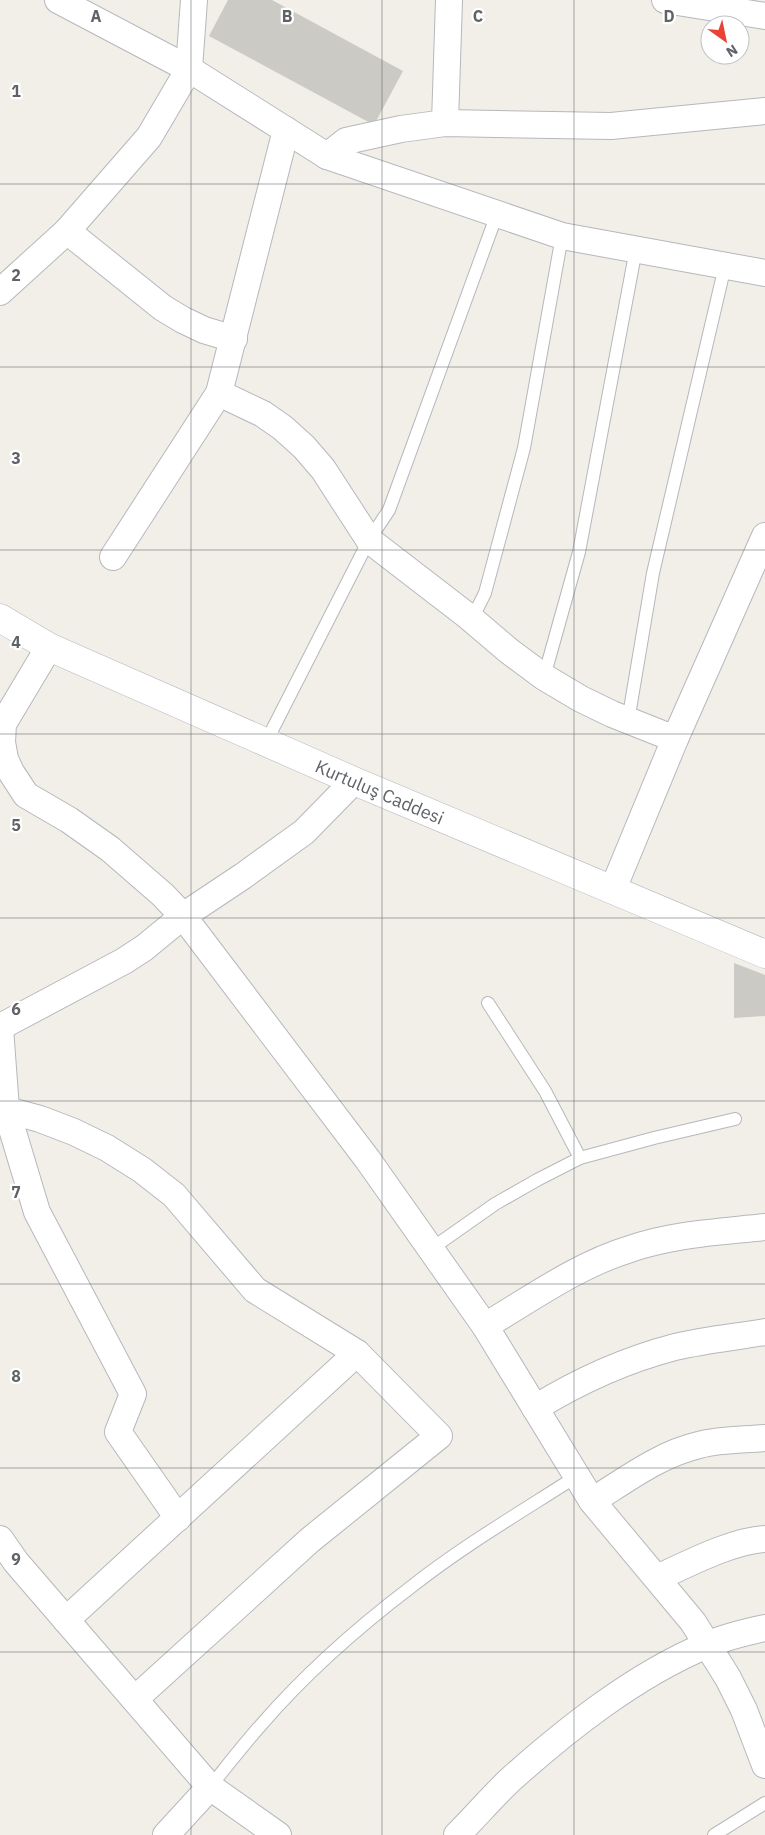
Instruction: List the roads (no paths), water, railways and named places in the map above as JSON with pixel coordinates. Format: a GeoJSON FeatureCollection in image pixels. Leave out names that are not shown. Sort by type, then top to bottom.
{"type":"FeatureCollection","features":[{"type":"Feature","properties":{"kind":"main road","name":"Kurtuluş Caddesi"},"geometry":{"type":"LineString","coordinates":[[0,618],[49,646],[354,781],[765,954]]}},
{"type":"Feature","properties":{"kind":"street"},"geometry":{"type":"LineString","coordinates":[[58,0],[189,69],[327,156],[562,236],[765,273]]}},
{"type":"Feature","properties":{"kind":"street"},"geometry":{"type":"LineString","coordinates":[[0,292],[67,231],[149,137],[189,69],[194,0]]}},
{"type":"Feature","properties":{"kind":"street"},"geometry":{"type":"LineString","coordinates":[[445,123],[449,0]]}},
{"type":"Feature","properties":{"kind":"street"},"geometry":{"type":"LineString","coordinates":[[665,0],[765,16]]}},
{"type":"Feature","properties":{"kind":"street"},"geometry":{"type":"LineString","coordinates":[[327,156],[346,140],[401,129],[445,123],[611,126],[765,111]]}},
{"type":"Feature","properties":{"kind":"street"},"geometry":{"type":"LineString","coordinates":[[113,557],[219,393],[286,130]]}},
{"type":"Feature","properties":{"kind":"street"},"geometry":{"type":"LineString","coordinates":[[67,231],[163,308],[204,330],[234,338]]}},
{"type":"Feature","properties":{"kind":"street"},"geometry":{"type":"LineString","coordinates":[[219,393],[263,414],[283,428],[323,468],[369,540],[469,617],[509,651],[544,677],[581,699],[628,721],[675,739]]}},
{"type":"Feature","properties":{"kind":"street"},"geometry":{"type":"LineString","coordinates":[[613,889],[675,739],[765,536]]}},
{"type":"Feature","properties":{"kind":"street"},"geometry":{"type":"LineString","coordinates":[[49,646],[4,724],[2,742],[6,759],[5,777],[26,795],[69,820],[110,848],[144,877],[183,916],[368,1160],[486,1326],[592,1501],[693,1622],[759,1731],[765,1765]]}},
{"type":"Feature","properties":{"kind":"street"},"geometry":{"type":"LineString","coordinates":[[178,1518],[118,1432],[133,1394],[37,1212],[3,1109],[0,1028],[124,961],[144,948],[183,916],[304,832],[354,781]]}},
{"type":"Feature","properties":{"kind":"street"},"geometry":{"type":"LineString","coordinates":[[3,1109],[40,1119],[74,1132],[107,1148],[142,1170],[174,1195],[255,1290],[357,1354],[439,1436],[310,1540],[135,1699]]}},
{"type":"Feature","properties":{"kind":"street"},"geometry":{"type":"LineString","coordinates":[[486,1326],[566,1278],[597,1262],[629,1249],[656,1241],[684,1236],[765,1227]]}},
{"type":"Feature","properties":{"kind":"street"},"geometry":{"type":"LineString","coordinates":[[536,1408],[566,1389],[632,1360],[676,1347],[765,1332]]}},
{"type":"Feature","properties":{"kind":"street"},"geometry":{"type":"LineString","coordinates":[[66,1620],[357,1354]]}},
{"type":"Feature","properties":{"kind":"street"},"geometry":{"type":"LineString","coordinates":[[592,1501],[650,1465],[674,1453],[714,1442],[765,1438]]}},
{"type":"Feature","properties":{"kind":"street"},"geometry":{"type":"LineString","coordinates":[[0,1539],[8,1567],[66,1620],[210,1787],[278,1835]]}},
{"type":"Feature","properties":{"kind":"street"},"geometry":{"type":"LineString","coordinates":[[657,1578],[702,1557],[755,1540],[765,1539]]}},
{"type":"Feature","properties":{"kind":"street"},"geometry":{"type":"LineString","coordinates":[[457,1835],[510,1781],[584,1720],[625,1690],[708,1644],[765,1628]]}},
{"type":"Feature","properties":{"kind":"street"},"geometry":{"type":"LineString","coordinates":[[166,1835],[210,1787]]}},
{"type":"Feature","properties":{"kind":"lane"},"geometry":{"type":"LineString","coordinates":[[266,742],[369,540],[389,510],[497,214]]}},
{"type":"Feature","properties":{"kind":"lane"},"geometry":{"type":"LineString","coordinates":[[469,617],[477,609],[485,593],[524,448],[562,236]]}},
{"type":"Feature","properties":{"kind":"lane"},"geometry":{"type":"LineString","coordinates":[[544,677],[579,552],[636,249]]}},
{"type":"Feature","properties":{"kind":"lane"},"geometry":{"type":"LineString","coordinates":[[628,721],[654,573],[725,266]]}},
{"type":"Feature","properties":{"kind":"lane"},"geometry":{"type":"LineString","coordinates":[[488,1002],[545,1091],[580,1158]]}},
{"type":"Feature","properties":{"kind":"lane"},"geometry":{"type":"LineString","coordinates":[[431,1249],[495,1204],[580,1158],[735,1119]]}},
{"type":"Feature","properties":{"kind":"lane"},"geometry":{"type":"LineString","coordinates":[[210,1787],[262,1724],[310,1674],[361,1628],[411,1587],[464,1549],[577,1476]]}},
{"type":"Feature","properties":{"kind":"lane"},"geometry":{"type":"LineString","coordinates":[[714,1835],[765,1803]]}}]}
